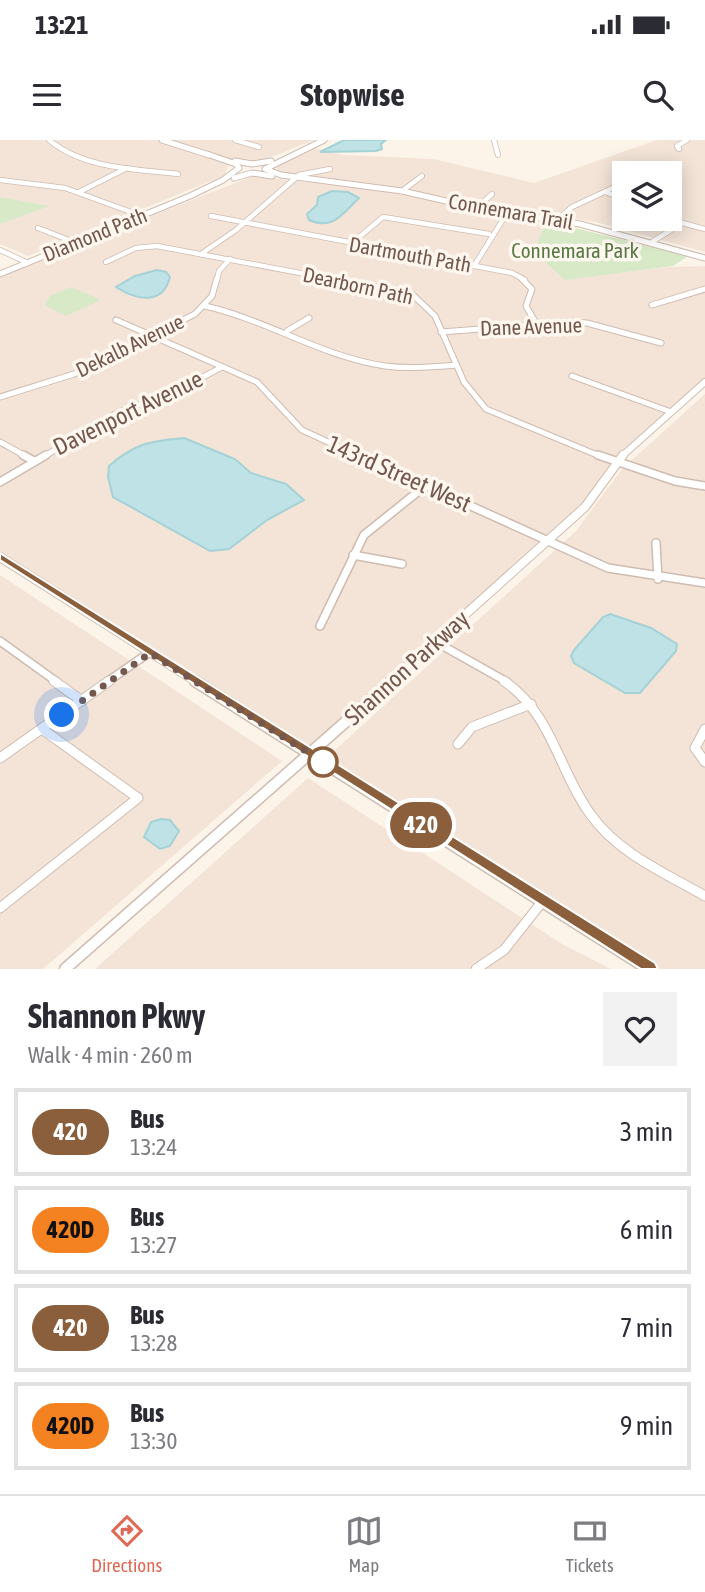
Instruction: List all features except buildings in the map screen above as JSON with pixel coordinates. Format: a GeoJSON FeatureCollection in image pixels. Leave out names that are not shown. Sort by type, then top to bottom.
{"type":"FeatureCollection","features":[{"type":"Feature","properties":{"kind":"street"},"geometry":{"type":"LineString","coordinates":[[49,140],[73,155],[128,168],[178,174]]}},
{"type":"Feature","properties":{"kind":"street"},"geometry":{"type":"LineString","coordinates":[[162,140],[236,164],[252,173]]}},
{"type":"Feature","properties":{"kind":"street"},"geometry":{"type":"LineString","coordinates":[[235,140],[259,147]]}},
{"type":"Feature","properties":{"kind":"street","name":"Diamond Path"},"geometry":{"type":"LineString","coordinates":[[190,196],[223,180],[239,168],[271,160],[324,140]]}},
{"type":"Feature","properties":{"kind":"street","name":"Diamond Path"},"geometry":{"type":"LineString","coordinates":[[0,274],[265,168],[324,140]]}},
{"type":"Feature","properties":{"kind":"street"},"geometry":{"type":"LineString","coordinates":[[494,140],[498,155]]}},
{"type":"Feature","properties":{"kind":"street"},"geometry":{"type":"LineString","coordinates":[[679,149],[677,146],[687,140]]}},
{"type":"Feature","properties":{"kind":"street"},"geometry":{"type":"LineString","coordinates":[[207,154],[265,168]]}},
{"type":"Feature","properties":{"kind":"street"},"geometry":{"type":"LineString","coordinates":[[78,192],[128,168]]}},
{"type":"Feature","properties":{"kind":"street","name":"Connemara Trail"},"geometry":{"type":"LineString","coordinates":[[265,168],[271,173],[296,178]]}},
{"type":"Feature","properties":{"kind":"street"},"geometry":{"type":"LineString","coordinates":[[201,254],[296,178],[330,169]]}},
{"type":"Feature","properties":{"kind":"street","name":"Connemara Trail"},"geometry":{"type":"LineString","coordinates":[[252,173],[402,191],[477,208],[557,220],[652,242],[705,258]]}},
{"type":"Feature","properties":{"kind":"street"},"geometry":{"type":"LineString","coordinates":[[402,191],[422,176]]}},
{"type":"Feature","properties":{"kind":"street"},"geometry":{"type":"LineString","coordinates":[[0,180],[44,184],[78,192],[142,216]]}},
{"type":"Feature","properties":{"kind":"street"},"geometry":{"type":"LineString","coordinates":[[557,220],[572,206],[612,188]]}},
{"type":"Feature","properties":{"kind":"street"},"geometry":{"type":"LineString","coordinates":[[605,192],[612,194]]}},
{"type":"Feature","properties":{"kind":"street"},"geometry":{"type":"LineString","coordinates":[[477,208],[492,194]]}},
{"type":"Feature","properties":{"kind":"street"},"geometry":{"type":"LineString","coordinates":[[474,266],[486,251],[489,234],[508,213]]}},
{"type":"Feature","properties":{"kind":"street","name":"Dartmouth Path"},"geometry":{"type":"LineString","coordinates":[[211,216],[512,273],[527,281],[531,289],[526,306],[537,325]]}},
{"type":"Feature","properties":{"kind":"street"},"geometry":{"type":"LineString","coordinates":[[351,244],[383,217],[489,234]]}},
{"type":"Feature","properties":{"kind":"street"},"geometry":{"type":"LineString","coordinates":[[682,223],[705,229]]}},
{"type":"Feature","properties":{"kind":"street"},"geometry":{"type":"LineString","coordinates":[[38,228],[76,243]]}},
{"type":"Feature","properties":{"kind":"street"},"geometry":{"type":"LineString","coordinates":[[652,242],[669,231]]}},
{"type":"Feature","properties":{"kind":"street","name":"Dearborn Path"},"geometry":{"type":"LineString","coordinates":[[106,261],[147,246],[412,294],[429,305],[469,394],[486,409],[615,462],[675,481],[705,486]]}},
{"type":"Feature","properties":{"kind":"street"},"geometry":{"type":"LineString","coordinates":[[0,250],[28,263]]}},
{"type":"Feature","properties":{"kind":"street","name":"Dekalb Avenue"},"geometry":{"type":"LineString","coordinates":[[0,397],[63,378],[195,314],[212,296],[219,271],[230,259]]}},
{"type":"Feature","properties":{"kind":"street"},"geometry":{"type":"LineString","coordinates":[[652,305],[705,289]]}},
{"type":"Feature","properties":{"kind":"street"},"geometry":{"type":"LineString","coordinates":[[205,306],[242,313],[376,365],[409,368],[456,365]]}},
{"type":"Feature","properties":{"kind":"street"},"geometry":{"type":"LineString","coordinates":[[287,331],[309,318]]}},
{"type":"Feature","properties":{"kind":"street","name":"143rd Street West"},"geometry":{"type":"LineString","coordinates":[[116,320],[264,387],[286,417],[302,430],[549,542],[608,568],[658,579],[705,583]]}},
{"type":"Feature","properties":{"kind":"street","name":"Dane Avenue"},"geometry":{"type":"LineString","coordinates":[[441,332],[587,323],[661,343]]}},
{"type":"Feature","properties":{"kind":"street","name":"Davenport Avenue"},"geometry":{"type":"LineString","coordinates":[[0,482],[117,413],[183,388],[222,367]]}},
{"type":"Feature","properties":{"kind":"street"},"geometry":{"type":"LineString","coordinates":[[572,376],[671,412]]}},
{"type":"Feature","properties":{"kind":"street","name":"Shannon Parkway"},"geometry":{"type":"LineString","coordinates":[[65,969],[549,542],[585,507],[615,462],[705,382]]}},
{"type":"Feature","properties":{"kind":"street"},"geometry":{"type":"LineString","coordinates":[[0,442],[34,461]]}},
{"type":"Feature","properties":{"kind":"street"},"geometry":{"type":"LineString","coordinates":[[320,626],[354,555],[372,526],[425,486]]}},
{"type":"Feature","properties":{"kind":"street"},"geometry":{"type":"LineString","coordinates":[[656,543],[658,579]]}},
{"type":"Feature","properties":{"kind":"street"},"geometry":{"type":"LineString","coordinates":[[354,555],[402,564]]}},
{"type":"Feature","properties":{"kind":"street"},"geometry":{"type":"LineString","coordinates":[[0,557],[648,969]]}},
{"type":"Feature","properties":{"kind":"street"},"geometry":{"type":"LineString","coordinates":[[0,641],[82,701]]}},
{"type":"Feature","properties":{"kind":"street"},"geometry":{"type":"LineString","coordinates":[[436,642],[505,680],[531,704],[543,721],[581,802],[602,829],[632,852],[705,897]]}},
{"type":"Feature","properties":{"kind":"street"},"geometry":{"type":"LineString","coordinates":[[0,758],[150,653]]}},
{"type":"Feature","properties":{"kind":"street"},"geometry":{"type":"LineString","coordinates":[[458,744],[472,727],[531,704]]}},
{"type":"Feature","properties":{"kind":"street"},"geometry":{"type":"LineString","coordinates":[[0,908],[138,798],[42,729]]}},
{"type":"Feature","properties":{"kind":"street"},"geometry":{"type":"LineString","coordinates":[[705,729],[695,748],[705,762]]}},
{"type":"Feature","properties":{"kind":"street"},"geometry":{"type":"LineString","coordinates":[[476,969],[504,950],[542,902]]}},
{"type":"Feature","properties":{"kind":"shaded area"},"geometry":{"type":"Polygon","coordinates":[[[0,140],[314,140],[261,161],[229,161],[225,175],[28,256],[0,244],[0,224],[47,206],[0,197],[0,140]]]}},
{"type":"Feature","properties":{"kind":"shaded area"},"geometry":{"type":"Polygon","coordinates":[[[657,140],[705,140],[705,252],[629,231],[682,231],[682,161],[612,161],[612,226],[481,205],[400,188],[279,173],[276,165],[314,148],[343,155],[433,159],[534,183],[657,140]]]}},
{"type":"Feature","properties":{"kind":"shaded area"},"geometry":{"type":"Polygon","coordinates":[[[253,176],[398,193],[546,222],[536,244],[543,260],[565,279],[669,267],[705,266],[705,383],[606,470],[588,502],[310,754],[0,557],[0,275],[253,176]]]}},
{"type":"Feature","properties":{"kind":"shaded area"},"geometry":{"type":"Polygon","coordinates":[[[705,394],[705,969],[648,969],[322,762],[576,531],[622,469],[705,394]]]}},
{"type":"Feature","properties":{"kind":"shaded area"},"geometry":{"type":"Polygon","coordinates":[[[0,575],[282,761],[43,969],[0,969],[0,575]]]}},
{"type":"Feature","properties":{"kind":"shaded area"},"geometry":{"type":"Polygon","coordinates":[[[308,778],[562,944],[611,969],[95,969],[308,778]]]}},
{"type":"Feature","properties":{"kind":"green space"},"geometry":{"type":"Polygon","coordinates":[[[0,197],[49,206],[0,224],[0,197]]]}},
{"type":"Feature","properties":{"kind":"green space","name":"Connemara Park"},"geometry":{"type":"Polygon","coordinates":[[[547,221],[688,256],[673,266],[565,280],[543,260],[536,244],[547,221]]]}},
{"type":"Feature","properties":{"kind":"green space"},"geometry":{"type":"Polygon","coordinates":[[[71,287],[99,301],[66,316],[45,305],[50,296],[71,287]]]}},
{"type":"Feature","properties":{"kind":"water"},"geometry":{"type":"Polygon","coordinates":[[[344,140],[386,140],[381,144],[382,149],[376,151],[320,152],[344,140]]]}},
{"type":"Feature","properties":{"kind":"water"},"geometry":{"type":"Polygon","coordinates":[[[332,191],[348,192],[359,198],[331,222],[317,223],[309,220],[307,214],[317,205],[318,197],[332,191]]]}},
{"type":"Feature","properties":{"kind":"water"},"geometry":{"type":"Polygon","coordinates":[[[157,270],[166,272],[170,277],[161,293],[155,296],[140,297],[116,287],[135,276],[157,270]]]}},
{"type":"Feature","properties":{"kind":"water"},"geometry":{"type":"Polygon","coordinates":[[[184,438],[235,459],[251,473],[286,484],[304,500],[267,520],[229,549],[210,551],[113,497],[108,477],[109,466],[127,452],[144,444],[184,438]]]}},
{"type":"Feature","properties":{"kind":"water"},"geometry":{"type":"Polygon","coordinates":[[[610,614],[651,628],[677,644],[676,651],[640,693],[625,693],[574,663],[571,656],[603,617],[610,614]]]}},
{"type":"Feature","properties":{"kind":"water"},"geometry":{"type":"Polygon","coordinates":[[[170,820],[179,831],[170,846],[160,849],[144,837],[151,822],[170,820]]]}},
{"type":"Feature","properties":{"kind":"bus line","name":"420"},"geometry":{"type":"LineString","coordinates":[[0,557],[648,969]]}},
{"type":"Feature","properties":{"kind":"route"},"geometry":{"type":"LineString","coordinates":[[62,715],[150,653],[323,762]]}}]}
